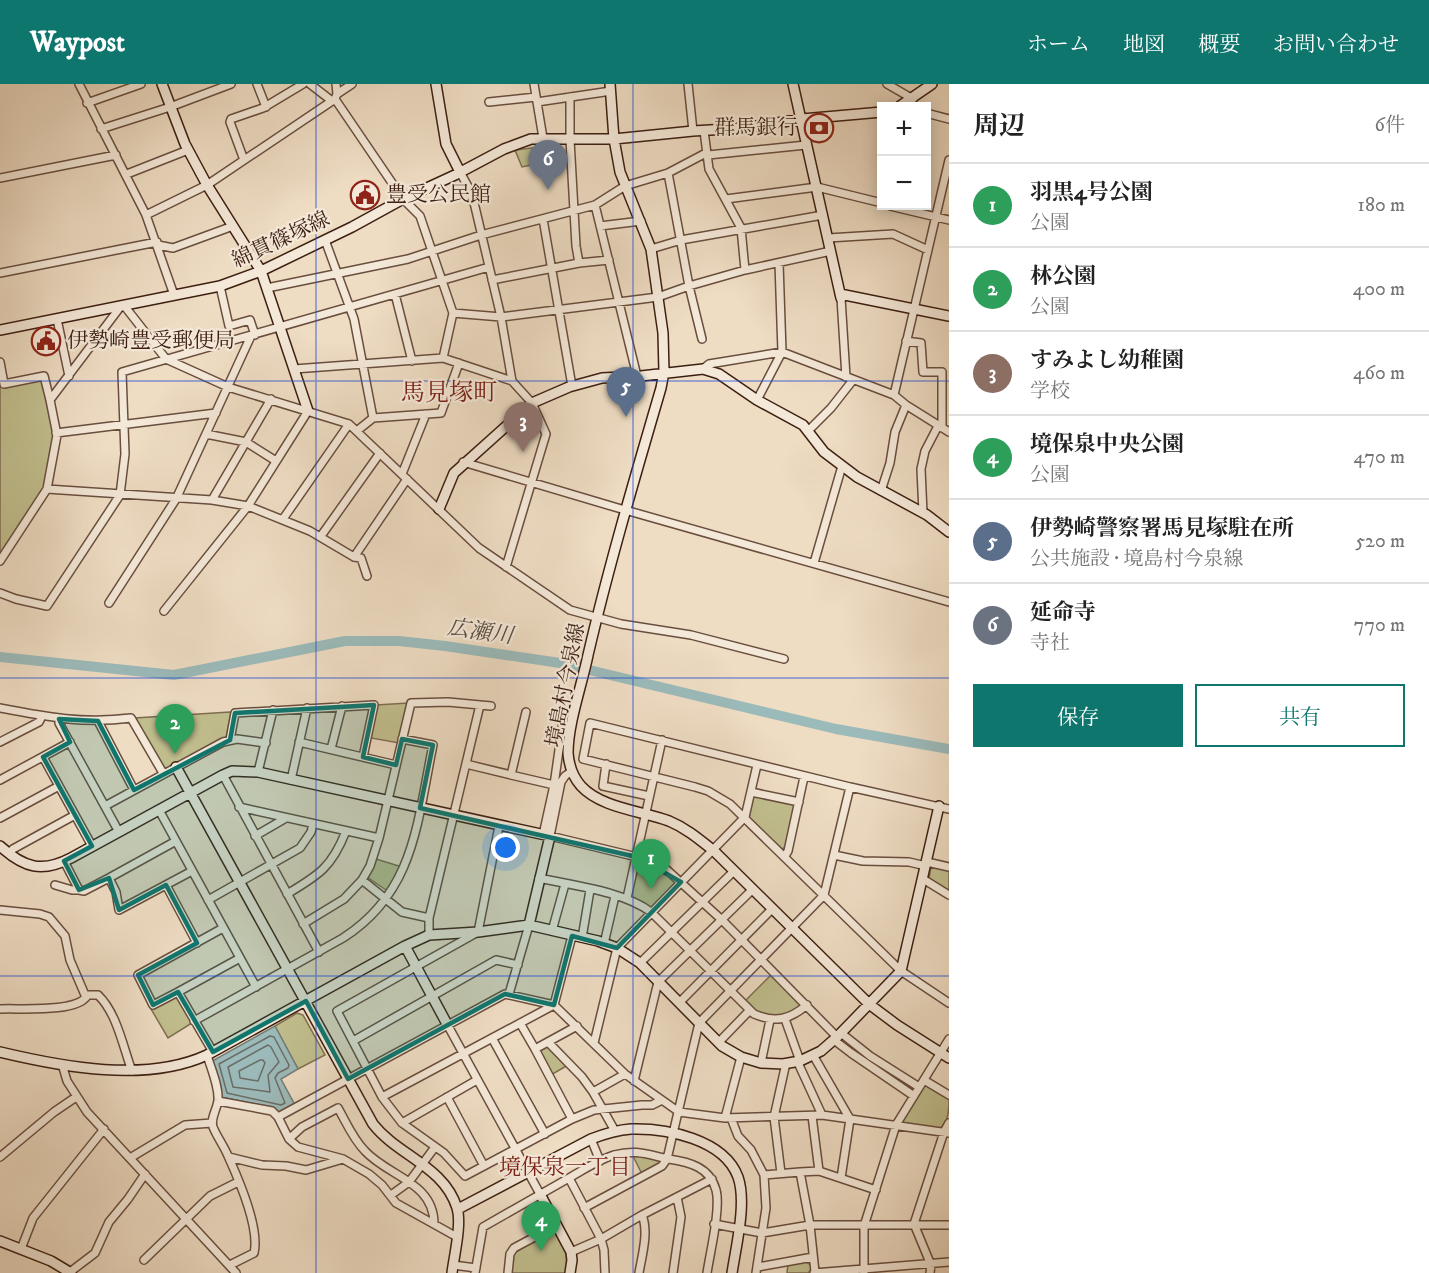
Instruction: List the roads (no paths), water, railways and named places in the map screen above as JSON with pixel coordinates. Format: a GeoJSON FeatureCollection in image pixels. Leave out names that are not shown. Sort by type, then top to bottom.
{"type":"FeatureCollection","features":[{"type":"Feature","properties":{"kind":"street"},"geometry":{"type":"LineString","coordinates":[[79,84],[146,215],[158,243],[174,295]]}},
{"type":"Feature","properties":{"kind":"street"},"geometry":{"type":"LineString","coordinates":[[87,103],[141,84]]}},
{"type":"Feature","properties":{"kind":"street"},"geometry":{"type":"LineString","coordinates":[[162,84],[188,150],[207,185],[261,271],[308,411]]}},
{"type":"Feature","properties":{"kind":"street"},"geometry":{"type":"LineString","coordinates":[[101,129],[231,84]]}},
{"type":"Feature","properties":{"kind":"street"},"geometry":{"type":"LineString","coordinates":[[257,84],[266,107]]}},
{"type":"Feature","properties":{"kind":"street"},"geometry":{"type":"LineString","coordinates":[[244,160],[230,122],[231,119],[266,107],[303,84]]}},
{"type":"Feature","properties":{"kind":"street"},"geometry":{"type":"LineString","coordinates":[[310,84],[335,98],[403,199],[420,216],[453,313],[443,358]]}},
{"type":"Feature","properties":{"kind":"street"},"geometry":{"type":"LineString","coordinates":[[335,98],[336,84]]}},
{"type":"Feature","properties":{"kind":"street"},"geometry":{"type":"LineString","coordinates":[[146,215],[207,185],[352,84]]}},
{"type":"Feature","properties":{"kind":"street"},"geometry":{"type":"LineString","coordinates":[[436,84],[446,144],[472,194],[501,317],[512,381]]}},
{"type":"Feature","properties":{"kind":"street"},"geometry":{"type":"LineString","coordinates":[[534,84],[543,138]]}},
{"type":"Feature","properties":{"kind":"street"},"geometry":{"type":"LineString","coordinates":[[688,84],[693,131]]}},
{"type":"Feature","properties":{"kind":"street"},"geometry":{"type":"LineString","coordinates":[[793,84],[841,296],[849,379],[831,408],[808,431]]}},
{"type":"Feature","properties":{"kind":"street"},"geometry":{"type":"LineString","coordinates":[[887,84],[913,99]]}},
{"type":"Feature","properties":{"kind":"street"},"geometry":{"type":"LineString","coordinates":[[908,102],[932,84]]}},
{"type":"Feature","properties":{"kind":"street"},"geometry":{"type":"LineString","coordinates":[[489,102],[570,97],[611,87]]}},
{"type":"Feature","properties":{"kind":"street","name":"境島村今泉線"},"geometry":{"type":"LineString","coordinates":[[611,87],[614,139],[625,186],[651,249],[663,333],[664,372],[596,621],[568,750],[572,771],[580,785],[593,796],[614,805],[646,813],[688,830],[714,851],[869,1004],[897,1025],[945,1055]]}},
{"type":"Feature","properties":{"kind":"street"},"geometry":{"type":"LineString","coordinates":[[570,97],[570,140],[579,263]]}},
{"type":"Feature","properties":{"kind":"street","name":"綿貫篠塚線"},"geometry":{"type":"LineString","coordinates":[[0,330],[220,286],[261,271],[511,146],[531,139],[614,139],[744,128],[802,119],[877,112]]}},
{"type":"Feature","properties":{"kind":"street"},"geometry":{"type":"LineString","coordinates":[[931,114],[949,118]]}},
{"type":"Feature","properties":{"kind":"street"},"geometry":{"type":"LineString","coordinates":[[704,130],[709,169],[741,228],[745,270]]}},
{"type":"Feature","properties":{"kind":"street"},"geometry":{"type":"LineString","coordinates":[[267,288],[408,259],[481,235],[595,205],[625,186],[668,173],[707,154],[806,145]]}},
{"type":"Feature","properties":{"kind":"street"},"geometry":{"type":"LineString","coordinates":[[127,174],[188,150]]}},
{"type":"Feature","properties":{"kind":"street"},"geometry":{"type":"LineString","coordinates":[[0,178],[116,155]]}},
{"type":"Feature","properties":{"kind":"street"},"geometry":{"type":"LineString","coordinates":[[894,395],[949,160]]}},
{"type":"Feature","properties":{"kind":"street"},"geometry":{"type":"LineString","coordinates":[[668,173],[689,286],[702,339]]}},
{"type":"Feature","properties":{"kind":"street"},"geometry":{"type":"LineString","coordinates":[[726,199],[817,187],[877,202]]}},
{"type":"Feature","properties":{"kind":"street"},"geometry":{"type":"LineString","coordinates":[[595,205],[638,376]]}},
{"type":"Feature","properties":{"kind":"street"},"geometry":{"type":"LineString","coordinates":[[907,210],[949,220]]}},
{"type":"Feature","properties":{"kind":"street"},"geometry":{"type":"LineString","coordinates":[[651,249],[681,240],[741,228],[823,215]]}},
{"type":"Feature","properties":{"kind":"street"},"geometry":{"type":"LineString","coordinates":[[543,219],[572,386]]}},
{"type":"Feature","properties":{"kind":"street"},"geometry":{"type":"LineString","coordinates":[[600,226],[641,221]]}},
{"type":"Feature","properties":{"kind":"street"},"geometry":{"type":"LineString","coordinates":[[0,273],[158,243],[173,248],[233,226]]}},
{"type":"Feature","properties":{"kind":"street"},"geometry":{"type":"LineString","coordinates":[[828,238],[893,234],[928,250]]}},
{"type":"Feature","properties":{"kind":"street"},"geometry":{"type":"LineString","coordinates":[[325,240],[350,307],[373,418]]}},
{"type":"Feature","properties":{"kind":"street"},"geometry":{"type":"LineString","coordinates":[[453,313],[501,317],[658,297],[745,270],[831,251]]}},
{"type":"Feature","properties":{"kind":"street"},"geometry":{"type":"LineString","coordinates":[[492,280],[579,263],[609,260]]}},
{"type":"Feature","properties":{"kind":"street"},"geometry":{"type":"LineString","coordinates":[[758,400],[782,352],[779,263]]}},
{"type":"Feature","properties":{"kind":"street"},"geometry":{"type":"LineString","coordinates":[[0,592],[16,599],[47,606],[120,495],[124,454],[122,372],[489,267]]}},
{"type":"Feature","properties":{"kind":"street"},"geometry":{"type":"LineString","coordinates":[[109,603],[176,499],[253,335],[250,320],[229,326],[220,286]]}},
{"type":"Feature","properties":{"kind":"street"},"geometry":{"type":"LineString","coordinates":[[395,294],[412,361]]}},
{"type":"Feature","properties":{"kind":"street"},"geometry":{"type":"LineString","coordinates":[[841,296],[949,316]]}},
{"type":"Feature","properties":{"kind":"street"},"geometry":{"type":"LineString","coordinates":[[50,400],[121,306],[126,308],[166,359],[228,387],[349,424],[358,430],[479,548],[570,610],[596,621],[691,635],[784,659]]}},
{"type":"Feature","properties":{"kind":"street"},"geometry":{"type":"LineString","coordinates":[[57,319],[69,376]]}},
{"type":"Feature","properties":{"kind":"street"},"geometry":{"type":"LineString","coordinates":[[906,341],[921,343],[923,372],[942,372],[946,412],[943,429],[925,451],[921,469],[923,513]]}},
{"type":"Feature","properties":{"kind":"street"},"geometry":{"type":"LineString","coordinates":[[703,369],[709,364],[782,352],[894,395],[943,429]]}},
{"type":"Feature","properties":{"kind":"street"},"geometry":{"type":"LineString","coordinates":[[294,369],[443,358],[512,381],[532,403],[546,434],[506,567]]}},
{"type":"Feature","properties":{"kind":"street"},"geometry":{"type":"LineString","coordinates":[[0,362],[4,384],[44,376],[56,433],[46,489],[0,561]]}},
{"type":"Feature","properties":{"kind":"street"},"geometry":{"type":"LineString","coordinates":[[358,430],[373,418],[441,413],[459,363]]}},
{"type":"Feature","properties":{"kind":"street"},"geometry":{"type":"LineString","coordinates":[[439,509],[453,473],[532,403],[572,386],[602,378],[703,369],[719,374],[802,425],[824,452],[857,477],[923,513],[947,529]]}},
{"type":"Feature","properties":{"kind":"street"},"geometry":{"type":"LineString","coordinates":[[212,501],[271,399]]}},
{"type":"Feature","properties":{"kind":"street"},"geometry":{"type":"LineString","coordinates":[[881,491],[890,463],[895,432],[906,405]]}},
{"type":"Feature","properties":{"kind":"street"},"geometry":{"type":"LineString","coordinates":[[164,611],[248,506],[308,411]]}},
{"type":"Feature","properties":{"kind":"street"},"geometry":{"type":"LineString","coordinates":[[56,433],[216,413]]}},
{"type":"Feature","properties":{"kind":"street"},"geometry":{"type":"LineString","coordinates":[[354,557],[404,476],[426,414]]}},
{"type":"Feature","properties":{"kind":"street"},"geometry":{"type":"LineString","coordinates":[[283,519],[349,424]]}},
{"type":"Feature","properties":{"kind":"street"},"geometry":{"type":"LineString","coordinates":[[206,434],[246,442],[276,461]]}},
{"type":"Feature","properties":{"kind":"street"},"geometry":{"type":"LineString","coordinates":[[321,536],[380,453]]}},
{"type":"Feature","properties":{"kind":"street"},"geometry":{"type":"LineString","coordinates":[[463,462],[626,511],[949,602]]}},
{"type":"Feature","properties":{"kind":"street"},"geometry":{"type":"LineString","coordinates":[[813,563],[842,466]]}},
{"type":"Feature","properties":{"kind":"street"},"geometry":{"type":"LineString","coordinates":[[46,489],[212,501],[248,506],[321,536],[354,557],[361,558],[367,576]]}},
{"type":"Feature","properties":{"kind":"street"},"geometry":{"type":"LineString","coordinates":[[303,924],[344,899],[362,880],[370,866],[379,838],[411,703],[448,702],[490,706]]}},
{"type":"Feature","properties":{"kind":"street"},"geometry":{"type":"LineString","coordinates":[[230,740],[235,713],[374,705],[363,757]]}},
{"type":"Feature","properties":{"kind":"street"},"geometry":{"type":"LineString","coordinates":[[429,935],[429,918],[480,705]]}},
{"type":"Feature","properties":{"kind":"street"},"geometry":{"type":"LineString","coordinates":[[331,749],[342,706]]}},
{"type":"Feature","properties":{"kind":"street"},"geometry":{"type":"LineString","coordinates":[[0,708],[59,719],[98,721],[131,718],[164,774]]}},
{"type":"Feature","properties":{"kind":"street"},"geometry":{"type":"LineString","coordinates":[[291,780],[307,708]]}},
{"type":"Feature","properties":{"kind":"street"},"geometry":{"type":"LineString","coordinates":[[258,772],[273,710]]}},
{"type":"Feature","properties":{"kind":"street"},"geometry":{"type":"LineString","coordinates":[[511,775],[526,712]]}},
{"type":"Feature","properties":{"kind":"street"},"geometry":{"type":"LineString","coordinates":[[0,742],[39,722],[42,716]]}},
{"type":"Feature","properties":{"kind":"street"},"geometry":{"type":"LineString","coordinates":[[59,719],[59,723],[119,832]]}},
{"type":"Feature","properties":{"kind":"street"},"geometry":{"type":"LineString","coordinates":[[98,721],[134,790]]}},
{"type":"Feature","properties":{"kind":"street"},"geometry":{"type":"LineString","coordinates":[[510,994],[540,878],[564,722]]}},
{"type":"Feature","properties":{"kind":"street"},"geometry":{"type":"LineString","coordinates":[[0,1052],[62,1064],[132,1071],[176,1066],[210,1054],[429,935],[478,932],[529,925],[617,948],[640,963],[718,1042],[741,1057],[761,1064],[800,1061],[838,1037],[901,971],[926,864],[944,808],[804,777],[590,723],[584,759],[654,775],[708,791],[730,804],[901,971],[949,1004]]}},
{"type":"Feature","properties":{"kind":"street"},"geometry":{"type":"LineString","coordinates":[[194,1021],[363,926],[387,898],[406,863],[433,745],[402,739]]}},
{"type":"Feature","properties":{"kind":"street"},"geometry":{"type":"LineString","coordinates":[[105,806],[211,747],[230,740],[266,743]]}},
{"type":"Feature","properties":{"kind":"street"},"geometry":{"type":"LineString","coordinates":[[627,898],[662,740]]}},
{"type":"Feature","properties":{"kind":"street"},"geometry":{"type":"LineString","coordinates":[[0,780],[70,742]]}},
{"type":"Feature","properties":{"kind":"street"},"geometry":{"type":"LineString","coordinates":[[299,742],[396,765]]}},
{"type":"Feature","properties":{"kind":"street"},"geometry":{"type":"LineString","coordinates":[[43,757],[92,846]]}},
{"type":"Feature","properties":{"kind":"street"},"geometry":{"type":"LineString","coordinates":[[466,764],[554,785]]}},
{"type":"Feature","properties":{"kind":"street"},"geometry":{"type":"LineString","coordinates":[[606,764],[603,786],[649,796]]}},
{"type":"Feature","properties":{"kind":"street"},"geometry":{"type":"LineString","coordinates":[[594,1043],[617,948],[745,817],[757,765]]}},
{"type":"Feature","properties":{"kind":"street"},"geometry":{"type":"LineString","coordinates":[[176,767],[373,1124],[383,1137],[437,1174],[445,1184],[458,1209],[452,1269],[476,1270],[483,1227],[600,1161],[623,1153],[653,1154],[667,1159],[685,1161],[700,1167],[712,1179],[717,1191],[707,1273]]}},
{"type":"Feature","properties":{"kind":"street"},"geometry":{"type":"LineString","coordinates":[[0,846],[21,862],[35,867],[51,866],[232,771],[258,772],[637,857],[660,866],[681,882],[870,1067],[914,1095]]}},
{"type":"Feature","properties":{"kind":"street"},"geometry":{"type":"LineString","coordinates":[[546,836],[561,782],[572,771]]}},
{"type":"Feature","properties":{"kind":"street"},"geometry":{"type":"LineString","coordinates":[[223,775],[319,952]]}},
{"type":"Feature","properties":{"kind":"street"},"geometry":{"type":"LineString","coordinates":[[785,856],[804,777]]}},
{"type":"Feature","properties":{"kind":"street"},"geometry":{"type":"LineString","coordinates":[[0,818],[59,786]]}},
{"type":"Feature","properties":{"kind":"street"},"geometry":{"type":"LineString","coordinates":[[585,1208],[662,1166],[667,1159],[699,1023],[824,895],[850,787]]}},
{"type":"Feature","properties":{"kind":"street"},"geometry":{"type":"LineString","coordinates":[[751,792],[799,802]]}},
{"type":"Feature","properties":{"kind":"street"},"geometry":{"type":"LineString","coordinates":[[239,807],[379,838]]}},
{"type":"Feature","properties":{"kind":"street"},"geometry":{"type":"LineString","coordinates":[[159,810],[256,987]]}},
{"type":"Feature","properties":{"kind":"street"},"geometry":{"type":"LineString","coordinates":[[9,854],[13,849],[75,815]]}},
{"type":"Feature","properties":{"kind":"street"},"geometry":{"type":"LineString","coordinates":[[255,836],[286,818]]}},
{"type":"Feature","properties":{"kind":"street"},"geometry":{"type":"LineString","coordinates":[[208,900],[300,848],[312,832],[313,824]]}},
{"type":"Feature","properties":{"kind":"street"},"geometry":{"type":"LineString","coordinates":[[499,826],[478,932],[337,1011],[382,1097],[402,1123],[444,1153],[465,1176],[572,1119],[603,1108],[652,1105],[660,1101]]}},
{"type":"Feature","properties":{"kind":"street"},"geometry":{"type":"LineString","coordinates":[[286,894],[313,879],[327,867],[339,849],[346,831]]}},
{"type":"Feature","properties":{"kind":"street"},"geometry":{"type":"LineString","coordinates":[[55,885],[84,891],[176,841]]}},
{"type":"Feature","properties":{"kind":"street"},"geometry":{"type":"LineString","coordinates":[[834,855],[863,861],[909,862],[949,867]]}},
{"type":"Feature","properties":{"kind":"street"},"geometry":{"type":"LineString","coordinates":[[64,861],[79,890]]}},
{"type":"Feature","properties":{"kind":"street"},"geometry":{"type":"LineString","coordinates":[[109,878],[116,892],[118,910],[192,871]]}},
{"type":"Feature","properties":{"kind":"street"},"geometry":{"type":"LineString","coordinates":[[640,963],[734,871]]}},
{"type":"Feature","properties":{"kind":"street"},"geometry":{"type":"LineString","coordinates":[[540,878],[627,898],[651,912],[749,1011],[770,1020],[785,1018],[807,1005]]}},
{"type":"Feature","properties":{"kind":"street"},"geometry":{"type":"LineString","coordinates":[[923,879],[949,895]]}},
{"type":"Feature","properties":{"kind":"street"},"geometry":{"type":"LineString","coordinates":[[362,880],[402,912],[429,918]]}},
{"type":"Feature","properties":{"kind":"street"},"geometry":{"type":"LineString","coordinates":[[552,931],[565,884]]}},
{"type":"Feature","properties":{"kind":"street"},"geometry":{"type":"LineString","coordinates":[[166,885],[196,943]]}},
{"type":"Feature","properties":{"kind":"street"},"geometry":{"type":"LineString","coordinates":[[382,1097],[554,1005],[590,890]]}},
{"type":"Feature","properties":{"kind":"street"},"geometry":{"type":"LineString","coordinates":[[634,1081],[658,982],[752,890]]}},
{"type":"Feature","properties":{"kind":"street"},"geometry":{"type":"LineString","coordinates":[[604,944],[615,896]]}},
{"type":"Feature","properties":{"kind":"street"},"geometry":{"type":"LineString","coordinates":[[679,1003],[772,909]]}},
{"type":"Feature","properties":{"kind":"street"},"geometry":{"type":"LineString","coordinates":[[0,910],[49,917],[65,936],[70,960],[87,996]]}},
{"type":"Feature","properties":{"kind":"street"},"geometry":{"type":"LineString","coordinates":[[223,928],[138,975],[153,1005],[240,958]]}},
{"type":"Feature","properties":{"kind":"street"},"geometry":{"type":"LineString","coordinates":[[405,946],[571,1252],[570,1273]]}},
{"type":"Feature","properties":{"kind":"street"},"geometry":{"type":"LineString","coordinates":[[353,1041],[496,960],[518,965]]}},
{"type":"Feature","properties":{"kind":"street"},"geometry":{"type":"LineString","coordinates":[[178,992],[210,1054],[218,1101],[212,1123],[229,1156],[247,1206],[256,1242],[254,1253],[230,1265]]}},
{"type":"Feature","properties":{"kind":"street"},"geometry":{"type":"LineString","coordinates":[[278,1117],[447,1024],[505,994],[510,994],[554,1005],[625,1074],[660,1101],[679,1112],[728,1118],[822,1114],[946,1132]]}},
{"type":"Feature","properties":{"kind":"street"},"geometry":{"type":"LineString","coordinates":[[0,1009],[66,1007],[81,1002],[87,996],[98,995],[106,1004],[115,1024],[132,1071]]}},
{"type":"Feature","properties":{"kind":"street"},"geometry":{"type":"LineString","coordinates":[[718,1042],[749,1011]]}},
{"type":"Feature","properties":{"kind":"street"},"geometry":{"type":"LineString","coordinates":[[785,1018],[800,1061],[799,1065],[822,1114]]}},
{"type":"Feature","properties":{"kind":"street"},"geometry":{"type":"LineString","coordinates":[[761,1064],[770,1020]]}},
{"type":"Feature","properties":{"kind":"street"},"geometry":{"type":"LineString","coordinates":[[520,1023],[572,1119]]}},
{"type":"Feature","properties":{"kind":"street"},"geometry":{"type":"LineString","coordinates":[[535,1049],[577,1026]]}},
{"type":"Feature","properties":{"kind":"street"},"geometry":{"type":"LineString","coordinates":[[838,1037],[919,1088]]}},
{"type":"Feature","properties":{"kind":"street"},"geometry":{"type":"LineString","coordinates":[[492,1038],[545,1134]]}},
{"type":"Feature","properties":{"kind":"street"},"geometry":{"type":"LineString","coordinates":[[865,1272],[864,1226],[896,1125],[924,1080],[945,1055],[949,1039]]}},
{"type":"Feature","properties":{"kind":"street"},"geometry":{"type":"LineString","coordinates":[[548,1042],[582,1077],[615,1131]]}},
{"type":"Feature","properties":{"kind":"street"},"geometry":{"type":"LineString","coordinates":[[813,1054],[850,1119],[841,1178]]}},
{"type":"Feature","properties":{"kind":"street"},"geometry":{"type":"LineString","coordinates":[[741,1057],[728,1118],[738,1136],[751,1150],[764,1175],[766,1208],[757,1270],[813,1257]]}},
{"type":"Feature","properties":{"kind":"street"},"geometry":{"type":"LineString","coordinates":[[781,1173],[774,1117],[786,1063]]}},
{"type":"Feature","properties":{"kind":"street"},"geometry":{"type":"LineString","coordinates":[[62,1064],[67,1081],[76,1097],[236,1273]]}},
{"type":"Feature","properties":{"kind":"street"},"geometry":{"type":"LineString","coordinates":[[593,1092],[625,1074]]}},
{"type":"Feature","properties":{"kind":"street"},"geometry":{"type":"LineString","coordinates":[[402,1123],[477,1080]]}},
{"type":"Feature","properties":{"kind":"street"},"geometry":{"type":"LineString","coordinates":[[924,1080],[949,1095]]}},
{"type":"Feature","properties":{"kind":"street"},"geometry":{"type":"LineString","coordinates":[[0,1157],[54,1112],[76,1097]]}},
{"type":"Feature","properties":{"kind":"street"},"geometry":{"type":"LineString","coordinates":[[447,1097],[484,1166]]}},
{"type":"Feature","properties":{"kind":"street"},"geometry":{"type":"LineString","coordinates":[[218,1101],[272,1111],[278,1117],[290,1139],[298,1147],[343,1159],[369,1174],[396,1203],[457,1237]]}},
{"type":"Feature","properties":{"kind":"street"},"geometry":{"type":"LineString","coordinates":[[290,1139],[302,1127],[338,1108],[356,1141],[366,1153],[429,1199],[434,1213],[434,1224]]}},
{"type":"Feature","properties":{"kind":"street"},"geometry":{"type":"LineString","coordinates":[[812,1116],[819,1171]]}},
{"type":"Feature","properties":{"kind":"street"},"geometry":{"type":"LineString","coordinates":[[130,1158],[185,1125],[212,1123]]}},
{"type":"Feature","properties":{"kind":"street"},"geometry":{"type":"LineString","coordinates":[[930,1273],[931,1265],[914,1224],[949,1123]]}},
{"type":"Feature","properties":{"kind":"street"},"geometry":{"type":"LineString","coordinates":[[458,1209],[591,1139],[629,1129],[674,1134],[699,1140],[716,1149],[728,1160],[738,1177],[741,1194],[739,1228],[732,1273]]}},
{"type":"Feature","properties":{"kind":"street"},"geometry":{"type":"LineString","coordinates":[[21,1249],[33,1218],[104,1130]]}},
{"type":"Feature","properties":{"kind":"street"},"geometry":{"type":"LineString","coordinates":[[591,1139],[600,1161]]}},
{"type":"Feature","properties":{"kind":"street"},"geometry":{"type":"LineString","coordinates":[[391,1195],[408,1182],[435,1147]]}},
{"type":"Feature","properties":{"kind":"street"},"geometry":{"type":"LineString","coordinates":[[229,1156],[262,1165],[306,1170],[343,1159]]}},
{"type":"Feature","properties":{"kind":"street"},"geometry":{"type":"LineString","coordinates":[[764,1175],[819,1171],[876,1190]]}},
{"type":"Feature","properties":{"kind":"street"},"geometry":{"type":"LineString","coordinates":[[800,1172],[810,1225],[815,1273],[865,1272],[949,1262]]}},
{"type":"Feature","properties":{"kind":"street"},"geometry":{"type":"LineString","coordinates":[[0,1241],[51,1261],[70,1273],[95,1253],[109,1222],[145,1174]]}},
{"type":"Feature","properties":{"kind":"street"},"geometry":{"type":"LineString","coordinates":[[569,1179],[601,1239],[605,1273]]}},
{"type":"Feature","properties":{"kind":"street"},"geometry":{"type":"LineString","coordinates":[[571,1252],[601,1239],[712,1179]]}},
{"type":"Feature","properties":{"kind":"street"},"geometry":{"type":"LineString","coordinates":[[144,1260],[210,1196],[238,1182]]}},
{"type":"Feature","properties":{"kind":"street"},"geometry":{"type":"LineString","coordinates":[[673,1273],[681,1217],[677,1197]]}},
{"type":"Feature","properties":{"kind":"street"},"geometry":{"type":"LineString","coordinates":[[639,1273],[645,1236],[645,1221],[642,1215]]}},
{"type":"Feature","properties":{"kind":"street"},"geometry":{"type":"LineString","coordinates":[[714,1224],[762,1233],[810,1225],[949,1225]]}},
{"type":"Feature","properties":{"kind":"street"},"geometry":{"type":"LineString","coordinates":[[508,1273],[510,1254],[514,1248],[557,1225]]}},
{"type":"Feature","properties":{"kind":"water"},"geometry":{"type":"Polygon","coordinates":[[[275,1026],[298,1069],[281,1079],[295,1105],[277,1112],[275,1108],[221,1097],[212,1063],[214,1060],[275,1026]]]}},
{"type":"Feature","properties":{"kind":"waterway","name":"広瀬川"},"geometry":{"type":"LineString","coordinates":[[0,657],[174,675],[345,641],[399,641],[560,663],[836,729],[949,749]]}},
{"type":"Feature","properties":{"kind":"place","name":"群馬銀行"},"geometry":{"type":"Point","coordinates":[819,128]}},
{"type":"Feature","properties":{"kind":"place","name":"延命寺"},"geometry":{"type":"Point","coordinates":[548,190]}},
{"type":"Feature","properties":{"kind":"place","name":"豊受公民館"},"geometry":{"type":"Point","coordinates":[365,195]}},
{"type":"Feature","properties":{"kind":"place","name":"伊勢崎豊受郵便局"},"geometry":{"type":"Point","coordinates":[46,341]}},
{"type":"Feature","properties":{"kind":"place","name":"伊勢崎警察署馬見塚駐在所"},"geometry":{"type":"Point","coordinates":[626,417]}},
{"type":"Feature","properties":{"kind":"place","name":"すみよし幼稚園"},"geometry":{"type":"Point","coordinates":[523,452]}},
{"type":"Feature","properties":{"kind":"place","name":"林公園"},"geometry":{"type":"Point","coordinates":[175,754]}},
{"type":"Feature","properties":{"kind":"place","name":"羽黒4号公園"},"geometry":{"type":"Point","coordinates":[651,889]}},
{"type":"Feature","properties":{"kind":"place","name":"境保泉中央公園"},"geometry":{"type":"Point","coordinates":[541,1251]}},
{"type":"Feature","properties":{"kind":"district","name":"馬見塚町"},"geometry":{"type":"Point","coordinates":[449,393]}},
{"type":"Feature","properties":{"kind":"district","name":"境保泉一丁目"},"geometry":{"type":"Point","coordinates":[565,1167]}}]}
